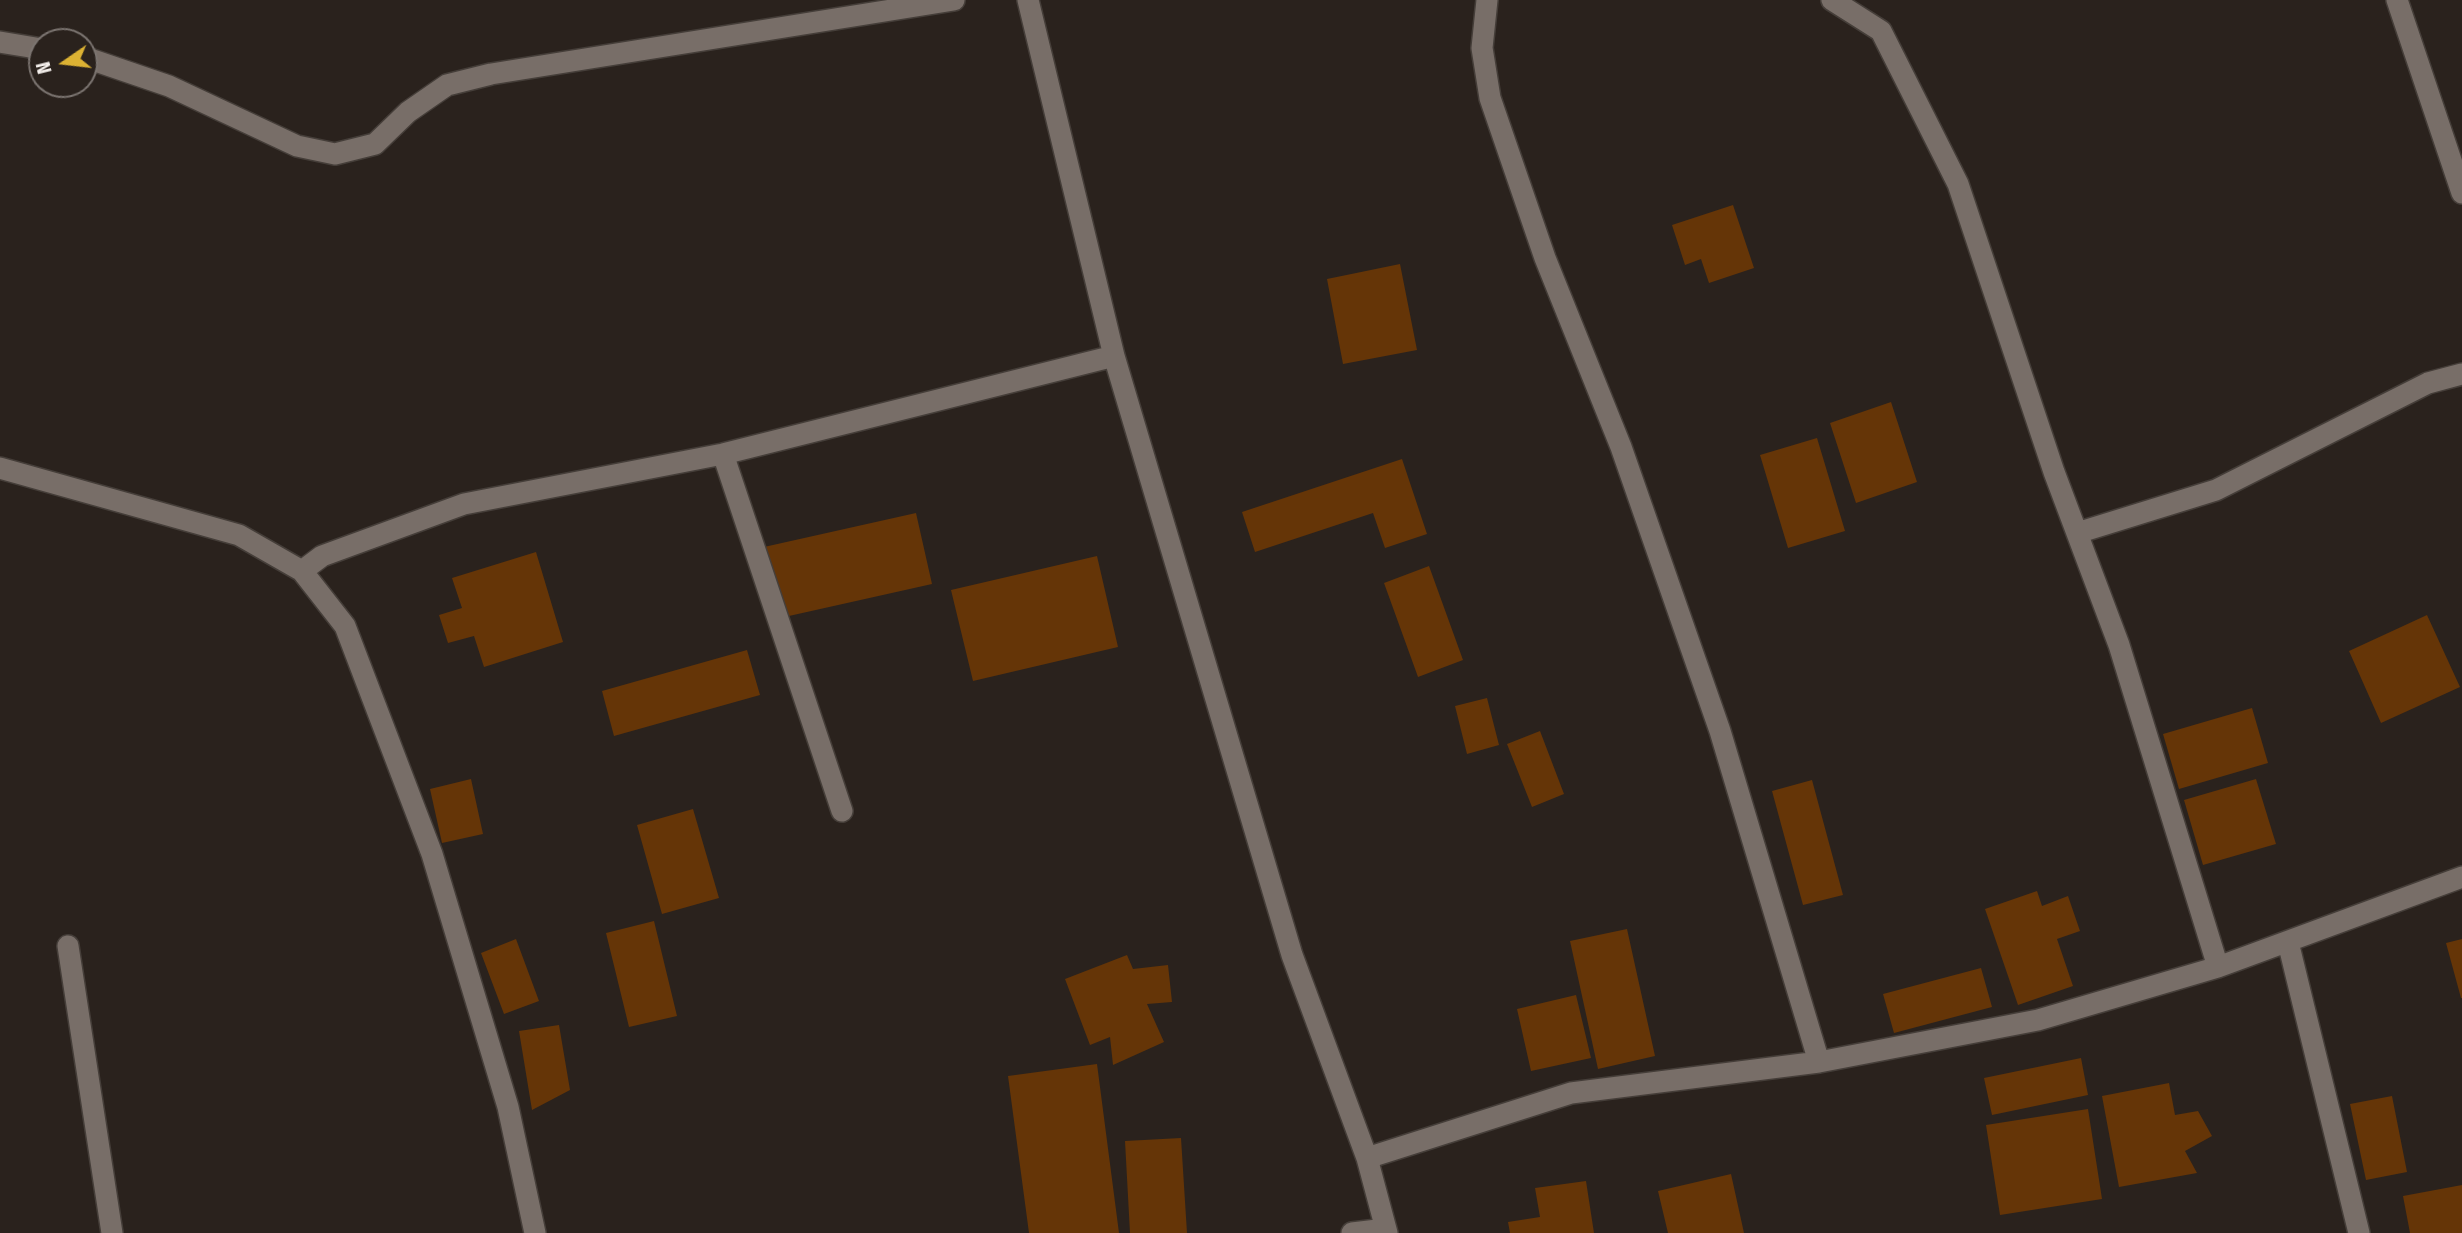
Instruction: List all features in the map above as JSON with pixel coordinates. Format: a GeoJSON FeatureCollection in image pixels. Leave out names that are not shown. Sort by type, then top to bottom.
{"type":"FeatureCollection","features":[{"type":"Feature","properties":{"kind":"street"},"geometry":{"type":"LineString","coordinates":[[98,62],[169,86],[297,146],[335,154],[374,145],[408,112],[447,85],[469,79],[954,0]]}},
{"type":"Feature","properties":{"kind":"street"},"geometry":{"type":"LineString","coordinates":[[1028,0],[1114,356],[1292,956],[1367,1158],[1387,1231],[1352,1233]]}},
{"type":"Feature","properties":{"kind":"street"},"geometry":{"type":"LineString","coordinates":[[1487,0],[1482,48],[1490,98],[1545,258],[1621,447],[1720,731],[1819,1062]]}},
{"type":"Feature","properties":{"kind":"street"},"geometry":{"type":"LineString","coordinates":[[1832,0],[1881,31],[1958,184],[2054,472],[2119,645],[2218,967]]}},
{"type":"Feature","properties":{"kind":"street"},"geometry":{"type":"LineString","coordinates":[[2397,0],[2462,193]]}},
{"type":"Feature","properties":{"kind":"street"},"geometry":{"type":"LineString","coordinates":[[0,42],[28,47]]}},
{"type":"Feature","properties":{"kind":"street"},"geometry":{"type":"LineString","coordinates":[[302,571],[322,556],[464,504],[723,454],[1114,356]]}},
{"type":"Feature","properties":{"kind":"street"},"geometry":{"type":"LineString","coordinates":[[2077,533],[2216,490],[2428,383],[2462,374]]}},
{"type":"Feature","properties":{"kind":"street"},"geometry":{"type":"LineString","coordinates":[[723,454],[842,811]]}},
{"type":"Feature","properties":{"kind":"street"},"geometry":{"type":"LineString","coordinates":[[0,468],[239,535],[302,571],[345,626],[432,854],[508,1107],[535,1233]]}},
{"type":"Feature","properties":{"kind":"street"},"geometry":{"type":"LineString","coordinates":[[1367,1158],[1571,1093],[1819,1062],[2038,1020],[2218,967],[2462,877]]}},
{"type":"Feature","properties":{"kind":"street"},"geometry":{"type":"LineString","coordinates":[[2288,942],[2359,1233]]}},
{"type":"Feature","properties":{"kind":"street"},"geometry":{"type":"LineString","coordinates":[[68,946],[112,1233]]}},
{"type":"Feature","properties":{"kind":"building"},"geometry":{"type":"Polygon","coordinates":[[[1733,205],[1754,268],[1709,283],[1701,259],[1685,265],[1672,225],[1733,205]]]}},
{"type":"Feature","properties":{"kind":"building"},"geometry":{"type":"Polygon","coordinates":[[[1400,264],[1417,350],[1343,364],[1327,279],[1400,264]]]}},
{"type":"Feature","properties":{"kind":"building"},"geometry":{"type":"Polygon","coordinates":[[[1891,402],[1917,482],[1856,503],[1830,423],[1891,402]]]}},
{"type":"Feature","properties":{"kind":"building"},"geometry":{"type":"Polygon","coordinates":[[[1817,438],[1845,531],[1788,548],[1760,455],[1817,438]]]}},
{"type":"Feature","properties":{"kind":"building"},"geometry":{"type":"Polygon","coordinates":[[[1402,459],[1427,534],[1385,548],[1373,513],[1255,552],[1242,512],[1402,459]]]}},
{"type":"Feature","properties":{"kind":"building"},"geometry":{"type":"Polygon","coordinates":[[[916,513],[932,584],[780,618],[764,547],[916,513]]]}},
{"type":"Feature","properties":{"kind":"building"},"geometry":{"type":"Polygon","coordinates":[[[536,552],[563,642],[484,667],[474,636],[448,643],[439,615],[462,608],[452,578],[536,552]]]}},
{"type":"Feature","properties":{"kind":"building"},"geometry":{"type":"Polygon","coordinates":[[[1097,556],[1118,647],[973,681],[951,590],[1097,556]]]}},
{"type":"Feature","properties":{"kind":"building"},"geometry":{"type":"Polygon","coordinates":[[[1429,566],[1463,660],[1418,677],[1384,583],[1429,566]]]}},
{"type":"Feature","properties":{"kind":"building"},"geometry":{"type":"Polygon","coordinates":[[[2427,615],[2460,687],[2381,723],[2349,651],[2427,615]]]}},
{"type":"Feature","properties":{"kind":"building"},"geometry":{"type":"Polygon","coordinates":[[[747,650],[760,695],[614,736],[602,691],[747,650]]]}},
{"type":"Feature","properties":{"kind":"building"},"geometry":{"type":"Polygon","coordinates":[[[1487,698],[1499,745],[1467,754],[1455,706],[1487,698]]]}},
{"type":"Feature","properties":{"kind":"building"},"geometry":{"type":"Polygon","coordinates":[[[2252,708],[2268,763],[2179,789],[2163,734],[2252,708]]]}},
{"type":"Feature","properties":{"kind":"building"},"geometry":{"type":"Polygon","coordinates":[[[1540,731],[1564,794],[1532,807],[1507,744],[1540,731]]]}},
{"type":"Feature","properties":{"kind":"building"},"geometry":{"type":"Polygon","coordinates":[[[471,779],[483,834],[442,843],[430,789],[471,779]]]}},
{"type":"Feature","properties":{"kind":"building"},"geometry":{"type":"Polygon","coordinates":[[[2256,779],[2276,844],[2203,865],[2184,800],[2256,779]]]}},
{"type":"Feature","properties":{"kind":"building"},"geometry":{"type":"Polygon","coordinates":[[[1812,780],[1843,895],[1803,905],[1772,791],[1812,780]]]}},
{"type":"Feature","properties":{"kind":"building"},"geometry":{"type":"Polygon","coordinates":[[[693,809],[719,898],[662,914],[637,825],[693,809]]]}},
{"type":"Feature","properties":{"kind":"building"},"geometry":{"type":"Polygon","coordinates":[[[2037,891],[2042,906],[2068,896],[2080,931],[2057,939],[2073,986],[2018,1005],[1985,909],[2037,891]]]}},
{"type":"Feature","properties":{"kind":"building"},"geometry":{"type":"Polygon","coordinates":[[[654,921],[677,1016],[629,1027],[606,933],[654,921]]]}},
{"type":"Feature","properties":{"kind":"building"},"geometry":{"type":"Polygon","coordinates":[[[1627,929],[1655,1056],[1598,1069],[1570,941],[1627,929]]]}},
{"type":"Feature","properties":{"kind":"building"},"geometry":{"type":"Polygon","coordinates":[[[516,939],[539,1001],[504,1014],[481,953],[516,939]]]}},
{"type":"Feature","properties":{"kind":"building"},"geometry":{"type":"Polygon","coordinates":[[[2462,939],[2462,998],[2461,998],[2446,943],[2462,939]]]}},
{"type":"Feature","properties":{"kind":"building"},"geometry":{"type":"Polygon","coordinates":[[[1127,955],[1133,969],[1168,965],[1172,1002],[1147,1004],[1164,1042],[1113,1065],[1110,1037],[1090,1045],[1065,979],[1127,955]]]}},
{"type":"Feature","properties":{"kind":"building"},"geometry":{"type":"Polygon","coordinates":[[[1981,968],[1992,1007],[1894,1033],[1883,994],[1981,968]]]}},
{"type":"Feature","properties":{"kind":"building"},"geometry":{"type":"Polygon","coordinates":[[[1576,995],[1591,1058],[1531,1071],[1517,1009],[1576,995]]]}},
{"type":"Feature","properties":{"kind":"building"},"geometry":{"type":"Polygon","coordinates":[[[559,1025],[570,1090],[532,1110],[519,1031],[559,1025]]]}},
{"type":"Feature","properties":{"kind":"building"},"geometry":{"type":"Polygon","coordinates":[[[2081,1058],[2088,1095],[1992,1115],[1984,1078],[2081,1058]]]}},
{"type":"Feature","properties":{"kind":"building"},"geometry":{"type":"Polygon","coordinates":[[[1097,1064],[1119,1233],[1029,1233],[1008,1076],[1097,1064]]]}},
{"type":"Feature","properties":{"kind":"building"},"geometry":{"type":"Polygon","coordinates":[[[2169,1083],[2175,1115],[2198,1111],[2212,1136],[2185,1151],[2197,1173],[2119,1187],[2102,1096],[2169,1083]]]}},
{"type":"Feature","properties":{"kind":"building"},"geometry":{"type":"Polygon","coordinates":[[[2392,1096],[2407,1172],[2366,1180],[2350,1104],[2392,1096]]]}},
{"type":"Feature","properties":{"kind":"building"},"geometry":{"type":"Polygon","coordinates":[[[2088,1109],[2102,1199],[2000,1215],[1986,1125],[2088,1109]]]}},
{"type":"Feature","properties":{"kind":"building"},"geometry":{"type":"Polygon","coordinates":[[[1181,1138],[1187,1233],[1130,1233],[1125,1141],[1181,1138]]]}},
{"type":"Feature","properties":{"kind":"building"},"geometry":{"type":"Polygon","coordinates":[[[1731,1174],[1744,1233],[1668,1233],[1658,1191],[1731,1174]]]}},
{"type":"Feature","properties":{"kind":"building"},"geometry":{"type":"Polygon","coordinates":[[[1586,1181],[1594,1233],[1510,1233],[1508,1222],[1540,1217],[1535,1188],[1586,1181]]]}},
{"type":"Feature","properties":{"kind":"building"},"geometry":{"type":"Polygon","coordinates":[[[2462,1185],[2462,1233],[2410,1233],[2403,1196],[2462,1185]]]}}]}
